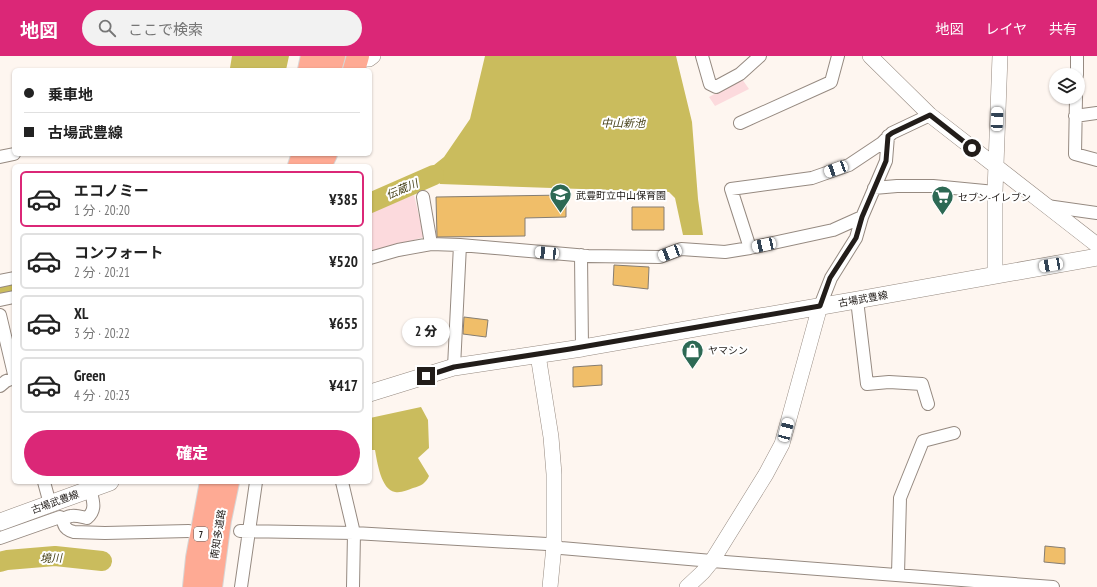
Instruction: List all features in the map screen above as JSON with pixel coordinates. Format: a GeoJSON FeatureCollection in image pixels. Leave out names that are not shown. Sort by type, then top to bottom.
{"type":"FeatureCollection","features":[{"type":"Feature","properties":{"kind":"highway"},"geometry":{"type":"LineString","coordinates":[[309,68],[312,56]]}},
{"type":"Feature","properties":{"kind":"highway"},"geometry":{"type":"LineString","coordinates":[[331,68],[334,56]]}},
{"type":"Feature","properties":{"kind":"highway"},"geometry":{"type":"LineString","coordinates":[[350,68],[361,59]]}},
{"type":"Feature","properties":{"kind":"highway","name":"南知多道路"},"geometry":{"type":"LineString","coordinates":[[194,587],[197,558],[211,484]]}},
{"type":"Feature","properties":{"kind":"highway","name":"南知多道路"},"geometry":{"type":"LineString","coordinates":[[211,587],[220,520],[228,484]]}},
{"type":"Feature","properties":{"kind":"main road","name":"古場武豊線"},"geometry":{"type":"LineString","coordinates":[[372,392],[454,367],[582,348],[1097,257]]}},
{"type":"Feature","properties":{"kind":"main road","name":"古場武豊線"},"geometry":{"type":"LineString","coordinates":[[0,522],[105,484]]}},
{"type":"Feature","properties":{"kind":"street"},"geometry":{"type":"LineString","coordinates":[[702,56],[710,84],[716,87],[740,74],[760,56]]}},
{"type":"Feature","properties":{"kind":"street"},"geometry":{"type":"LineString","coordinates":[[740,123],[831,82],[838,56]]}},
{"type":"Feature","properties":{"kind":"street"},"geometry":{"type":"LineString","coordinates":[[870,56],[930,115],[1097,245]]}},
{"type":"Feature","properties":{"kind":"street"},"geometry":{"type":"LineString","coordinates":[[995,275],[995,192],[1000,56]]}},
{"type":"Feature","properties":{"kind":"street"},"geometry":{"type":"LineString","coordinates":[[1076,68],[1077,56]]}},
{"type":"Feature","properties":{"kind":"street"},"geometry":{"type":"LineString","coordinates":[[1076,104],[1075,154],[1097,160]]}},
{"type":"Feature","properties":{"kind":"street"},"geometry":{"type":"LineString","coordinates":[[1075,116],[1097,114]]}},
{"type":"Feature","properties":{"kind":"street"},"geometry":{"type":"LineString","coordinates":[[750,248],[731,189],[812,178],[849,165],[882,143],[892,133],[930,115]]}},
{"type":"Feature","properties":{"kind":"street"},"geometry":{"type":"LineString","coordinates":[[687,587],[712,561],[766,474],[782,444],[820,306],[830,278],[856,238],[862,217],[886,161],[888,136]]}},
{"type":"Feature","properties":{"kind":"street"},"geometry":{"type":"LineString","coordinates":[[0,157],[12,154]]}},
{"type":"Feature","properties":{"kind":"street"},"geometry":{"type":"LineString","coordinates":[[874,188],[897,186],[933,186],[995,192]]}},
{"type":"Feature","properties":{"kind":"street"},"geometry":{"type":"LineString","coordinates":[[422,198],[431,244]]}},
{"type":"Feature","properties":{"kind":"street"},"geometry":{"type":"LineString","coordinates":[[1045,206],[1097,213]]}},
{"type":"Feature","properties":{"kind":"street"},"geometry":{"type":"LineString","coordinates":[[372,257],[398,250],[431,244],[582,255],[660,257],[681,249],[725,252],[833,230],[862,217]]}},
{"type":"Feature","properties":{"kind":"street"},"geometry":{"type":"LineString","coordinates":[[454,367],[460,246]]}},
{"type":"Feature","properties":{"kind":"street"},"geometry":{"type":"LineString","coordinates":[[582,255],[582,348]]}},
{"type":"Feature","properties":{"kind":"street"},"geometry":{"type":"LineString","coordinates":[[0,281],[12,278]]}},
{"type":"Feature","properties":{"kind":"street"},"geometry":{"type":"LineString","coordinates":[[0,300],[12,297]]}},
{"type":"Feature","properties":{"kind":"street"},"geometry":{"type":"LineString","coordinates":[[858,300],[867,384],[890,382],[922,384],[928,404]]}},
{"type":"Feature","properties":{"kind":"street"},"geometry":{"type":"LineString","coordinates":[[0,315],[12,366]]}},
{"type":"Feature","properties":{"kind":"street"},"geometry":{"type":"LineString","coordinates":[[538,354],[552,437],[554,474],[554,546],[550,587]]}},
{"type":"Feature","properties":{"kind":"street"},"geometry":{"type":"LineString","coordinates":[[0,386],[12,379]]}},
{"type":"Feature","properties":{"kind":"street"},"geometry":{"type":"LineString","coordinates":[[898,574],[900,498],[923,441],[954,433]]}},
{"type":"Feature","properties":{"kind":"street"},"geometry":{"type":"LineString","coordinates":[[45,484],[50,504]]}},
{"type":"Feature","properties":{"kind":"street"},"geometry":{"type":"LineString","coordinates":[[241,587],[245,531],[256,484]]}},
{"type":"Feature","properties":{"kind":"street"},"geometry":{"type":"LineString","coordinates":[[342,484],[354,533],[353,587]]}},
{"type":"Feature","properties":{"kind":"street"},"geometry":{"type":"LineString","coordinates":[[90,490],[94,504],[93,510],[87,518],[73,515],[69,516],[65,519],[64,525],[66,530],[74,532],[105,533],[189,531]]}},
{"type":"Feature","properties":{"kind":"street"},"geometry":{"type":"LineString","coordinates":[[0,538],[60,517],[65,519]]}},
{"type":"Feature","properties":{"kind":"street"},"geometry":{"type":"LineString","coordinates":[[245,531],[354,533],[539,544],[562,548],[712,561],[898,574],[923,582],[1053,587]]}},
{"type":"Feature","properties":{"kind":"shaded area"},"geometry":{"type":"Polygon","coordinates":[[[742,79],[749,89],[715,106],[709,97],[742,79]]]}},
{"type":"Feature","properties":{"kind":"shaded area"},"geometry":{"type":"Polygon","coordinates":[[[414,195],[424,237],[372,252],[372,211],[414,195]]]}},
{"type":"Feature","properties":{"kind":"water"},"geometry":{"type":"Polygon","coordinates":[[[232,56],[289,56],[286,68],[230,68],[232,56]]]}},
{"type":"Feature","properties":{"kind":"water","name":"中山新池"},"geometry":{"type":"Polygon","coordinates":[[[485,56],[676,56],[692,122],[698,199],[703,235],[683,235],[675,198],[669,192],[440,184],[429,169],[444,157],[470,119],[485,56]]]}},
{"type":"Feature","properties":{"kind":"water"},"geometry":{"type":"Polygon","coordinates":[[[421,407],[428,420],[429,448],[418,458],[429,476],[425,482],[421,485],[400,492],[390,490],[386,486],[380,474],[375,450],[372,450],[372,418],[421,407]]]}},
{"type":"Feature","properties":{"kind":"building"},"geometry":{"type":"Polygon","coordinates":[[[566,195],[566,217],[525,218],[525,236],[437,237],[436,197],[566,195]]]}},
{"type":"Feature","properties":{"kind":"building"},"geometry":{"type":"Polygon","coordinates":[[[632,207],[664,207],[664,230],[632,230],[632,207]]]}},
{"type":"Feature","properties":{"kind":"building"},"geometry":{"type":"Polygon","coordinates":[[[614,265],[649,267],[648,289],[613,285],[614,265]]]}},
{"type":"Feature","properties":{"kind":"building"},"geometry":{"type":"Polygon","coordinates":[[[464,317],[488,320],[486,337],[463,334],[464,317]]]}},
{"type":"Feature","properties":{"kind":"building"},"geometry":{"type":"Polygon","coordinates":[[[602,365],[602,385],[573,387],[573,367],[602,365]]]}},
{"type":"Feature","properties":{"kind":"building"},"geometry":{"type":"Polygon","coordinates":[[[1045,546],[1065,548],[1065,564],[1044,562],[1045,546]]]}},
{"type":"Feature","properties":{"kind":"waterway","name":"伝蔵川"},"geometry":{"type":"LineString","coordinates":[[372,202],[434,175]]}},
{"type":"Feature","properties":{"kind":"waterway","name":"伝蔵川"},"geometry":{"type":"LineString","coordinates":[[0,291],[12,288]]}},
{"type":"Feature","properties":{"kind":"waterway","name":"境川"},"geometry":{"type":"LineString","coordinates":[[0,562],[7,560],[55,556],[102,561]]}},
{"type":"Feature","properties":{"kind":"place","name":"武豊町立中山保育園"},"geometry":{"type":"Point","coordinates":[560,214]}},
{"type":"Feature","properties":{"kind":"place","name":"セブン-イレブン"},"geometry":{"type":"Point","coordinates":[943,216]}},
{"type":"Feature","properties":{"kind":"place","name":"ヤマシン"},"geometry":{"type":"Point","coordinates":[693,370]}},
{"type":"Feature","properties":{"kind":"route"},"geometry":{"type":"LineString","coordinates":[[426,376],[454,367],[570,349],[820,306],[830,278],[856,238],[862,217],[886,161],[888,136],[930,115],[972,148]]}}]}
